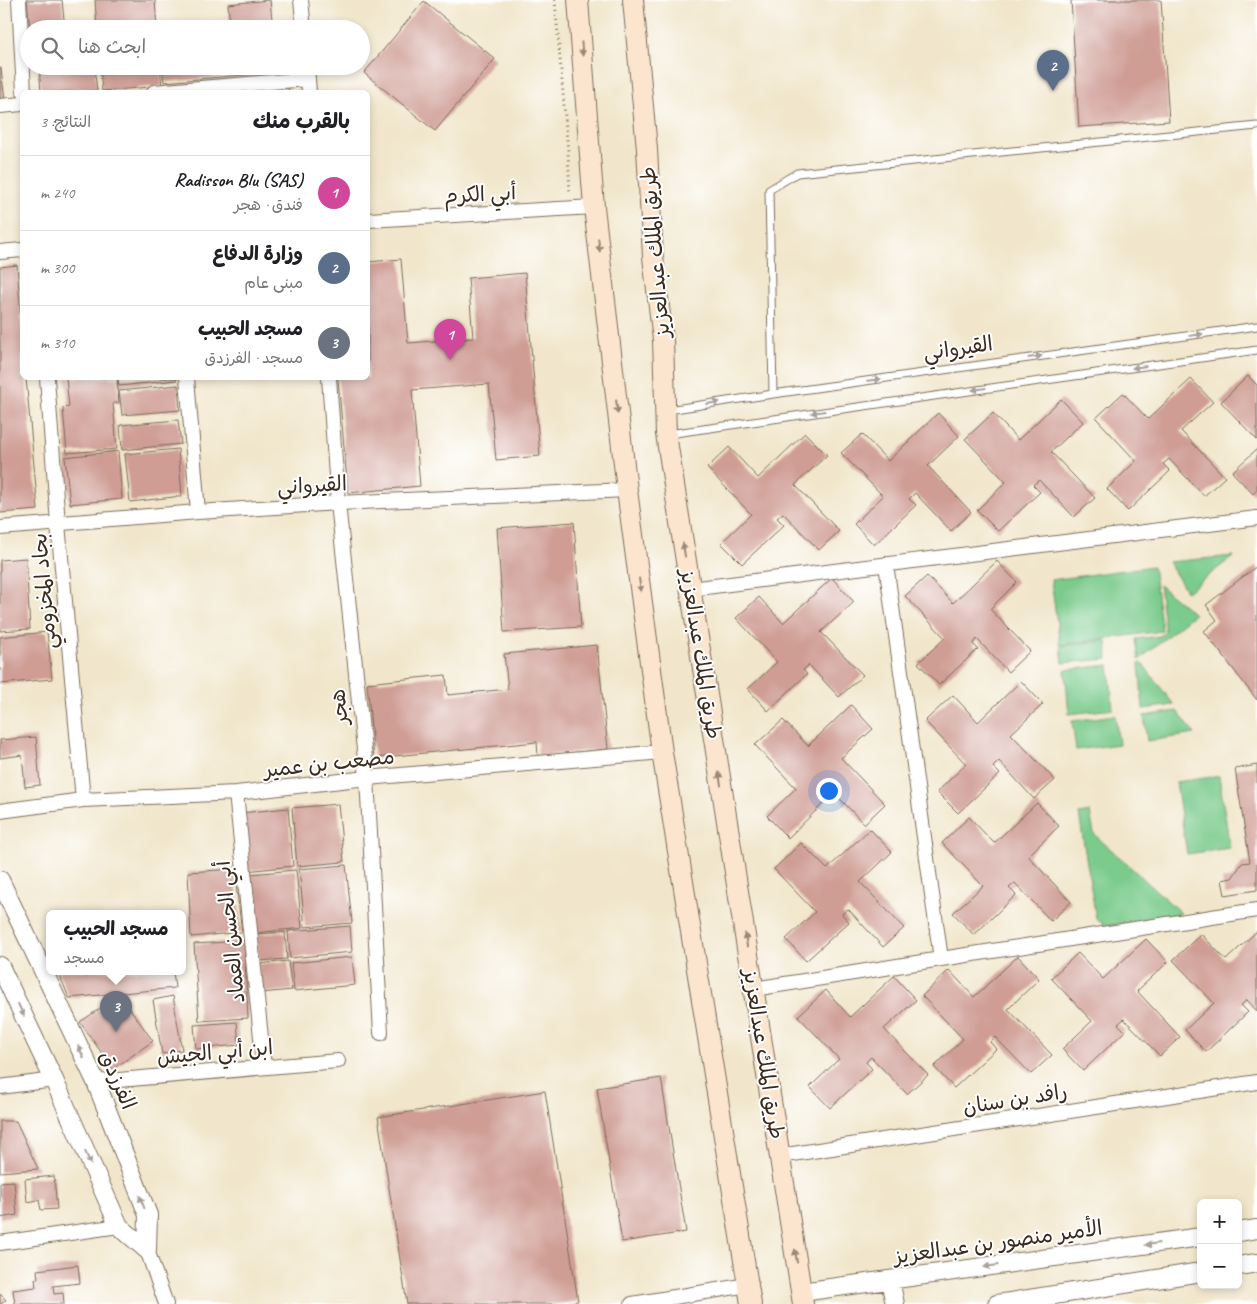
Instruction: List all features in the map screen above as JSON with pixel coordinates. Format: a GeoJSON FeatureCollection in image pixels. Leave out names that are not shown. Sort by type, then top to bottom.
{"type":"FeatureCollection","features":[{"type":"Feature","properties":{"kind":"main road"},"geometry":{"type":"LineString","coordinates":[[578,0],[594,207],[627,490],[662,752],[749,1294]]}},
{"type":"Feature","properties":{"kind":"main road","name":"طريق الملك عبدالعزيز"},"geometry":{"type":"LineString","coordinates":[[633,0],[647,149],[653,257],[663,340],[666,434],[802,1298]]}},
{"type":"Feature","properties":{"kind":"street"},"geometry":{"type":"LineString","coordinates":[[20,0],[21,20]]}},
{"type":"Feature","properties":{"kind":"street"},"geometry":{"type":"LineString","coordinates":[[301,0],[303,20]]}},
{"type":"Feature","properties":{"kind":"street"},"geometry":{"type":"LineString","coordinates":[[23,75],[24,90]]}},
{"type":"Feature","properties":{"kind":"street"},"geometry":{"type":"LineString","coordinates":[[178,90],[308,79]]}},
{"type":"Feature","properties":{"kind":"street"},"geometry":{"type":"LineString","coordinates":[[0,106],[20,104]]}},
{"type":"Feature","properties":{"kind":"street","name":"أبي الكرم"},"geometry":{"type":"LineString","coordinates":[[370,220],[594,207]]}},
{"type":"Feature","properties":{"kind":"street"},"geometry":{"type":"LineString","coordinates":[[0,252],[20,250]]}},
{"type":"Feature","properties":{"kind":"street","name":"بجاد المخزومي"},"geometry":{"type":"LineString","coordinates":[[47,380],[83,800]]}},
{"type":"Feature","properties":{"kind":"street"},"geometry":{"type":"LineString","coordinates":[[187,380],[198,512]]}},
{"type":"Feature","properties":{"kind":"street","name":"هجر"},"geometry":{"type":"LineString","coordinates":[[329,380],[338,504],[367,778],[381,1033]]}},
{"type":"Feature","properties":{"kind":"street","name":"القيرواني"},"geometry":{"type":"LineString","coordinates":[[0,528],[198,512],[627,490]]}},
{"type":"Feature","properties":{"kind":"street"},"geometry":{"type":"LineString","coordinates":[[690,589],[1257,518]]}},
{"type":"Feature","properties":{"kind":"street"},"geometry":{"type":"LineString","coordinates":[[886,564],[941,959]]}},
{"type":"Feature","properties":{"kind":"street","name":"مصعب بن عمير"},"geometry":{"type":"LineString","coordinates":[[0,811],[83,800],[236,793],[367,778],[662,752]]}},
{"type":"Feature","properties":{"kind":"street","name":"أبي الحسن العماد"},"geometry":{"type":"LineString","coordinates":[[236,793],[264,1067]]}},
{"type":"Feature","properties":{"kind":"street","name":"الفرزدق"},"geometry":{"type":"LineString","coordinates":[[0,880],[96,1082],[148,1216],[147,1250],[166,1304]]}},
{"type":"Feature","properties":{"kind":"street"},"geometry":{"type":"LineString","coordinates":[[754,989],[1257,910]]}},
{"type":"Feature","properties":{"kind":"street"},"geometry":{"type":"LineString","coordinates":[[1,971],[54,1080],[119,1226],[147,1250]]}},
{"type":"Feature","properties":{"kind":"street","name":"ابن أبي الجيش"},"geometry":{"type":"LineString","coordinates":[[96,1082],[338,1061]]}},
{"type":"Feature","properties":{"kind":"street"},"geometry":{"type":"LineString","coordinates":[[0,1087],[54,1080]]}},
{"type":"Feature","properties":{"kind":"street","name":"رافد بن سنان"},"geometry":{"type":"LineString","coordinates":[[780,1156],[1257,1082]]}},
{"type":"Feature","properties":{"kind":"street"},"geometry":{"type":"LineString","coordinates":[[0,1244],[119,1226]]}},
{"type":"Feature","properties":{"kind":"street"},"geometry":{"type":"LineString","coordinates":[[1242,1231],[1257,1229]]}},
{"type":"Feature","properties":{"kind":"street","name":"الأمير منصور بن عبدالعزيز"},"geometry":{"type":"LineString","coordinates":[[802,1298],[890,1280],[1197,1238]]}},
{"type":"Feature","properties":{"kind":"street"},"geometry":{"type":"LineString","coordinates":[[1242,1265],[1257,1263]]}},
{"type":"Feature","properties":{"kind":"street"},"geometry":{"type":"LineString","coordinates":[[996,1304],[1197,1273]]}},
{"type":"Feature","properties":{"kind":"street"},"geometry":{"type":"LineString","coordinates":[[890,1280],[895,1304]]}},
{"type":"Feature","properties":{"kind":"street"},"geometry":{"type":"LineString","coordinates":[[632,1304],[749,1294]]}},
{"type":"Feature","properties":{"kind":"lane"},"geometry":{"type":"LineString","coordinates":[[773,394],[769,190],[797,173],[1257,126]]}},
{"type":"Feature","properties":{"kind":"lane","name":"القيرواني"},"geometry":{"type":"LineString","coordinates":[[665,411],[1257,326]]}},
{"type":"Feature","properties":{"kind":"lane","name":"القيرواني"},"geometry":{"type":"LineString","coordinates":[[666,434],[1257,350]]}},
{"type":"Feature","properties":{"kind":"path"},"geometry":{"type":"LineString","coordinates":[[555,0],[571,208]]}},
{"type":"Feature","properties":{"kind":"green space"},"geometry":{"type":"Polygon","coordinates":[[[1234,556],[1187,592],[1168,562],[1234,556]]]}},
{"type":"Feature","properties":{"kind":"green space"},"geometry":{"type":"Polygon","coordinates":[[[1153,566],[1162,631],[1060,645],[1051,580],[1153,566]]]}},
{"type":"Feature","properties":{"kind":"green space"},"geometry":{"type":"Polygon","coordinates":[[[1159,585],[1194,614],[1139,660],[1136,639],[1160,636],[1165,631],[1159,585]]]}},
{"type":"Feature","properties":{"kind":"green space"},"geometry":{"type":"Polygon","coordinates":[[[1107,640],[1108,659],[1063,663],[1061,646],[1107,640]]]}},
{"type":"Feature","properties":{"kind":"green space"},"geometry":{"type":"Polygon","coordinates":[[[1142,663],[1174,705],[1143,709],[1139,664],[1142,663]]]}},
{"type":"Feature","properties":{"kind":"green space"},"geometry":{"type":"Polygon","coordinates":[[[1109,665],[1113,709],[1069,714],[1065,670],[1109,665]]]}},
{"type":"Feature","properties":{"kind":"green space"},"geometry":{"type":"Polygon","coordinates":[[[1177,711],[1195,734],[1147,741],[1144,716],[1177,711]]]}},
{"type":"Feature","properties":{"kind":"green space"},"geometry":{"type":"Polygon","coordinates":[[[1115,715],[1119,744],[1076,750],[1072,721],[1115,715]]]}},
{"type":"Feature","properties":{"kind":"green space"},"geometry":{"type":"Polygon","coordinates":[[[1219,776],[1230,848],[1187,854],[1176,782],[1219,776]]]}},
{"type":"Feature","properties":{"kind":"green space"},"geometry":{"type":"Polygon","coordinates":[[[1090,812],[1094,834],[1181,913],[1106,926],[1096,919],[1079,814],[1090,812]]]}},
{"type":"Feature","properties":{"kind":"building"},"geometry":{"type":"Polygon","coordinates":[[[27,0],[62,0],[64,20],[29,20],[27,0]]]}},
{"type":"Feature","properties":{"kind":"building"},"geometry":{"type":"Polygon","coordinates":[[[95,0],[155,0],[156,20],[96,20],[95,0]]]}},
{"type":"Feature","properties":{"kind":"building"},"geometry":{"type":"Polygon","coordinates":[[[270,0],[272,20],[230,20],[228,4],[270,0]]]}},
{"type":"Feature","properties":{"kind":"building"},"geometry":{"type":"Polygon","coordinates":[[[1071,0],[1161,0],[1169,121],[1079,127],[1071,0]]]}},
{"type":"Feature","properties":{"kind":"building"},"geometry":{"type":"Polygon","coordinates":[[[424,1],[495,59],[435,131],[366,75],[370,75],[370,66],[424,1]]]}},
{"type":"Feature","properties":{"kind":"building"},"geometry":{"type":"Polygon","coordinates":[[[0,68],[5,101],[0,102],[0,68]]]}},
{"type":"Feature","properties":{"kind":"building"},"geometry":{"type":"Polygon","coordinates":[[[40,75],[95,75],[97,90],[41,90],[40,75]]]}},
{"type":"Feature","properties":{"kind":"building"},"geometry":{"type":"Polygon","coordinates":[[[101,75],[161,75],[162,86],[102,90],[101,75]]]}},
{"type":"Feature","properties":{"kind":"building"},"geometry":{"type":"Polygon","coordinates":[[[163,75],[243,75],[164,82],[163,75]]]}},
{"type":"Feature","properties":{"kind":"building"},"geometry":{"type":"Polygon","coordinates":[[[288,88],[288,90],[267,90],[288,88]]]}},
{"type":"Feature","properties":{"kind":"building"},"geometry":{"type":"Polygon","coordinates":[[[401,259],[408,343],[473,338],[468,278],[525,273],[540,456],[496,460],[489,384],[412,390],[420,486],[348,493],[338,380],[370,380],[370,262],[401,259]]]}},
{"type":"Feature","properties":{"kind":"building"},"geometry":{"type":"Polygon","coordinates":[[[17,265],[20,306],[20,380],[26,380],[38,510],[0,513],[0,267],[17,265]]]}},
{"type":"Feature","properties":{"kind":"building"},"geometry":{"type":"Polygon","coordinates":[[[1248,376],[1257,385],[1257,440],[1221,402],[1248,376]]]}},
{"type":"Feature","properties":{"kind":"building"},"geometry":{"type":"Polygon","coordinates":[[[1191,379],[1213,402],[1181,431],[1225,477],[1204,496],[1169,459],[1163,464],[1170,471],[1128,511],[1107,489],[1136,461],[1096,418],[1123,393],[1148,419],[1191,379]]]}},
{"type":"Feature","properties":{"kind":"building"},"geometry":{"type":"Polygon","coordinates":[[[66,380],[117,380],[119,403],[113,403],[117,449],[67,453],[63,408],[69,407],[66,380]]]}},
{"type":"Feature","properties":{"kind":"building"},"geometry":{"type":"Polygon","coordinates":[[[118,380],[177,380],[119,386],[118,380]]]}},
{"type":"Feature","properties":{"kind":"building"},"geometry":{"type":"Polygon","coordinates":[[[178,385],[180,410],[122,415],[119,391],[178,385]]]}},
{"type":"Feature","properties":{"kind":"building"},"geometry":{"type":"Polygon","coordinates":[[[1061,399],[1083,422],[1051,452],[1095,498],[1074,517],[1039,480],[1033,485],[1040,492],[998,531],[977,510],[1006,482],[965,439],[993,413],[1018,440],[1061,399]]]}},
{"type":"Feature","properties":{"kind":"building"},"geometry":{"type":"Polygon","coordinates":[[[938,413],[959,436],[928,466],[971,512],[951,531],[915,493],[909,499],[916,505],[874,545],[854,524],[883,496],[841,453],[862,434],[888,461],[938,413]]]}},
{"type":"Feature","properties":{"kind":"building"},"geometry":{"type":"Polygon","coordinates":[[[178,420],[181,444],[122,450],[120,425],[178,420]]]}},
{"type":"Feature","properties":{"kind":"building"},"geometry":{"type":"Polygon","coordinates":[[[805,433],[827,455],[795,485],[839,531],[819,550],[783,513],[777,518],[784,525],[742,564],[721,543],[751,514],[707,468],[729,447],[758,478],[805,433]]]}},
{"type":"Feature","properties":{"kind":"building"},"geometry":{"type":"Polygon","coordinates":[[[178,449],[182,496],[130,502],[125,454],[178,449]]]}},
{"type":"Feature","properties":{"kind":"building"},"geometry":{"type":"Polygon","coordinates":[[[1257,449],[1257,490],[1253,494],[1232,472],[1257,449]]]}},
{"type":"Feature","properties":{"kind":"building"},"geometry":{"type":"Polygon","coordinates":[[[118,451],[122,499],[70,504],[65,457],[118,451]]]}},
{"type":"Feature","properties":{"kind":"building"},"geometry":{"type":"Polygon","coordinates":[[[574,522],[581,627],[504,632],[497,528],[574,522]]]}},
{"type":"Feature","properties":{"kind":"building"},"geometry":{"type":"Polygon","coordinates":[[[26,558],[30,629],[0,631],[0,560],[26,558]]]}},
{"type":"Feature","properties":{"kind":"building"},"geometry":{"type":"Polygon","coordinates":[[[997,561],[1017,582],[990,609],[1030,651],[1008,672],[977,639],[973,644],[978,649],[939,685],[918,663],[945,638],[905,596],[927,576],[953,603],[997,561]]]}},
{"type":"Feature","properties":{"kind":"building"},"geometry":{"type":"Polygon","coordinates":[[[1257,566],[1257,700],[1204,631],[1217,620],[1206,605],[1257,566]]]}},
{"type":"Feature","properties":{"kind":"building"},"geometry":{"type":"Polygon","coordinates":[[[832,578],[854,602],[821,632],[863,675],[839,697],[809,665],[803,670],[807,674],[768,711],[748,689],[777,662],[736,618],[759,597],[783,623],[832,578]]]}},
{"type":"Feature","properties":{"kind":"building"},"geometry":{"type":"Polygon","coordinates":[[[47,632],[52,679],[0,684],[0,637],[47,632]]]}},
{"type":"Feature","properties":{"kind":"building"},"geometry":{"type":"Polygon","coordinates":[[[597,645],[608,749],[538,756],[537,742],[374,758],[367,683],[446,675],[448,695],[508,689],[504,654],[597,645]]]}},
{"type":"Feature","properties":{"kind":"building"},"geometry":{"type":"Polygon","coordinates":[[[1021,681],[1043,704],[1011,734],[1055,780],[1034,799],[999,761],[993,767],[1000,774],[958,813],[937,792],[966,764],[925,721],[953,695],[978,722],[1021,681]]]}},
{"type":"Feature","properties":{"kind":"building"},"geometry":{"type":"Polygon","coordinates":[[[851,705],[873,729],[841,758],[885,804],[864,824],[828,786],[823,791],[829,798],[788,838],[767,816],[796,788],[755,745],[783,720],[808,746],[851,705]]]}},
{"type":"Feature","properties":{"kind":"building"},"geometry":{"type":"Polygon","coordinates":[[[36,737],[40,785],[25,787],[22,755],[0,758],[0,740],[36,737]]]}},
{"type":"Feature","properties":{"kind":"building"},"geometry":{"type":"Polygon","coordinates":[[[1257,765],[1257,890],[1225,895],[1222,880],[1232,878],[1242,863],[1250,862],[1235,769],[1257,765]]]}},
{"type":"Feature","properties":{"kind":"building"},"geometry":{"type":"Polygon","coordinates":[[[1037,803],[1059,826],[1028,856],[1071,902],[1051,921],[1015,883],[1009,888],[1016,895],[974,935],[953,913],[983,886],[942,843],[969,817],[994,843],[1037,803]]]}},
{"type":"Feature","properties":{"kind":"building"},"geometry":{"type":"Polygon","coordinates":[[[338,804],[344,862],[297,866],[292,808],[338,804]]]}},
{"type":"Feature","properties":{"kind":"building"},"geometry":{"type":"Polygon","coordinates":[[[288,808],[293,866],[246,871],[241,813],[288,808]]]}},
{"type":"Feature","properties":{"kind":"building"},"geometry":{"type":"Polygon","coordinates":[[[870,829],[892,852],[860,882],[904,928],[883,947],[848,909],[842,914],[849,922],[806,961],[786,939],[815,912],[774,869],[801,843],[827,869],[870,829]]]}},
{"type":"Feature","properties":{"kind":"building"},"geometry":{"type":"Polygon","coordinates":[[[346,865],[352,923],[305,927],[299,869],[346,865]]]}},
{"type":"Feature","properties":{"kind":"building"},"geometry":{"type":"Polygon","coordinates":[[[234,869],[242,932],[191,937],[188,872],[234,869]]]}},
{"type":"Feature","properties":{"kind":"building"},"geometry":{"type":"Polygon","coordinates":[[[296,870],[302,928],[255,933],[249,874],[296,870]]]}},
{"type":"Feature","properties":{"kind":"building"},"geometry":{"type":"Polygon","coordinates":[[[350,926],[352,952],[290,958],[288,931],[350,926]]]}},
{"type":"Feature","properties":{"kind":"building"},"geometry":{"type":"Polygon","coordinates":[[[1257,931],[1257,1011],[1247,1000],[1241,1005],[1248,1012],[1206,1052],[1185,1030],[1214,1003],[1173,960],[1201,934],[1226,960],[1257,931]]]}},
{"type":"Feature","properties":{"kind":"building"},"geometry":{"type":"Polygon","coordinates":[[[285,932],[287,959],[259,961],[256,934],[285,932]]]}},
{"type":"Feature","properties":{"kind":"building"},"geometry":{"type":"Polygon","coordinates":[[[1146,939],[1168,962],[1137,991],[1180,1037],[1160,1056],[1124,1019],[1118,1024],[1125,1031],[1083,1071],[1062,1049],[1092,1021],[1051,978],[1078,953],[1103,979],[1146,939]]]}},
{"type":"Feature","properties":{"kind":"building"},"geometry":{"type":"Polygon","coordinates":[[[244,941],[248,1018],[199,1021],[194,944],[244,941]]]}},
{"type":"Feature","properties":{"kind":"building"},"geometry":{"type":"Polygon","coordinates":[[[1018,956],[1039,979],[1008,1009],[1052,1055],[1031,1074],[995,1037],[990,1042],[996,1049],[954,1088],[934,1067],[963,1039],[922,996],[949,970],[974,997],[1018,956]]]}},
{"type":"Feature","properties":{"kind":"building"},"geometry":{"type":"Polygon","coordinates":[[[352,957],[355,985],[294,991],[291,963],[352,957]]]}},
{"type":"Feature","properties":{"kind":"building"},"geometry":{"type":"Polygon","coordinates":[[[288,961],[292,990],[261,993],[258,964],[288,961]]]}},
{"type":"Feature","properties":{"kind":"building"},"geometry":{"type":"Polygon","coordinates":[[[60,975],[173,975],[175,988],[69,998],[60,975]]]}},
{"type":"Feature","properties":{"kind":"building"},"geometry":{"type":"Polygon","coordinates":[[[894,976],[916,1000],[884,1029],[928,1075],[907,1094],[871,1057],[866,1062],[872,1069],[830,1108],[810,1087],[839,1059],[798,1016],[826,990],[850,1017],[894,976]]]}},
{"type":"Feature","properties":{"kind":"building"},"geometry":{"type":"Polygon","coordinates":[[[120,995],[153,1041],[113,1069],[80,1022],[120,995]]]}},
{"type":"Feature","properties":{"kind":"building"},"geometry":{"type":"Polygon","coordinates":[[[173,996],[182,1050],[162,1054],[153,1000],[173,996]]]}},
{"type":"Feature","properties":{"kind":"building"},"geometry":{"type":"Polygon","coordinates":[[[237,1022],[239,1045],[196,1049],[194,1025],[237,1022]]]}},
{"type":"Feature","properties":{"kind":"building"},"geometry":{"type":"Polygon","coordinates":[[[661,1078],[686,1232],[622,1242],[597,1088],[661,1078]]]}},
{"type":"Feature","properties":{"kind":"building"},"geometry":{"type":"Polygon","coordinates":[[[545,1091],[578,1301],[557,1304],[407,1304],[378,1117],[545,1091]]]}},
{"type":"Feature","properties":{"kind":"building"},"geometry":{"type":"Polygon","coordinates":[[[0,1121],[16,1121],[38,1169],[0,1172],[0,1121]]]}},
{"type":"Feature","properties":{"kind":"building"},"geometry":{"type":"Polygon","coordinates":[[[54,1176],[57,1209],[41,1210],[39,1200],[27,1202],[25,1179],[54,1176]]]}},
{"type":"Feature","properties":{"kind":"building"},"geometry":{"type":"Polygon","coordinates":[[[14,1181],[17,1215],[0,1218],[0,1182],[14,1181]]]}},
{"type":"Feature","properties":{"kind":"building"},"geometry":{"type":"Polygon","coordinates":[[[78,1265],[80,1283],[53,1286],[54,1294],[63,1293],[64,1304],[15,1304],[13,1290],[36,1287],[35,1279],[38,1279],[37,1270],[78,1265]]]}},
{"type":"Feature","properties":{"kind":"building"},"geometry":{"type":"Polygon","coordinates":[[[0,1294],[6,1300],[1,1304],[0,1304],[0,1294]]]}},
{"type":"Feature","properties":{"kind":"place","name":"وزارة الدفاع"},"geometry":{"type":"Point","coordinates":[1053,91]}},
{"type":"Feature","properties":{"kind":"place","name":"Radisson Blu (SAS)"},"geometry":{"type":"Point","coordinates":[450,360]}},
{"type":"Feature","properties":{"kind":"place","name":"مسجد الحبيب"},"geometry":{"type":"Point","coordinates":[116,1032]}}]}
